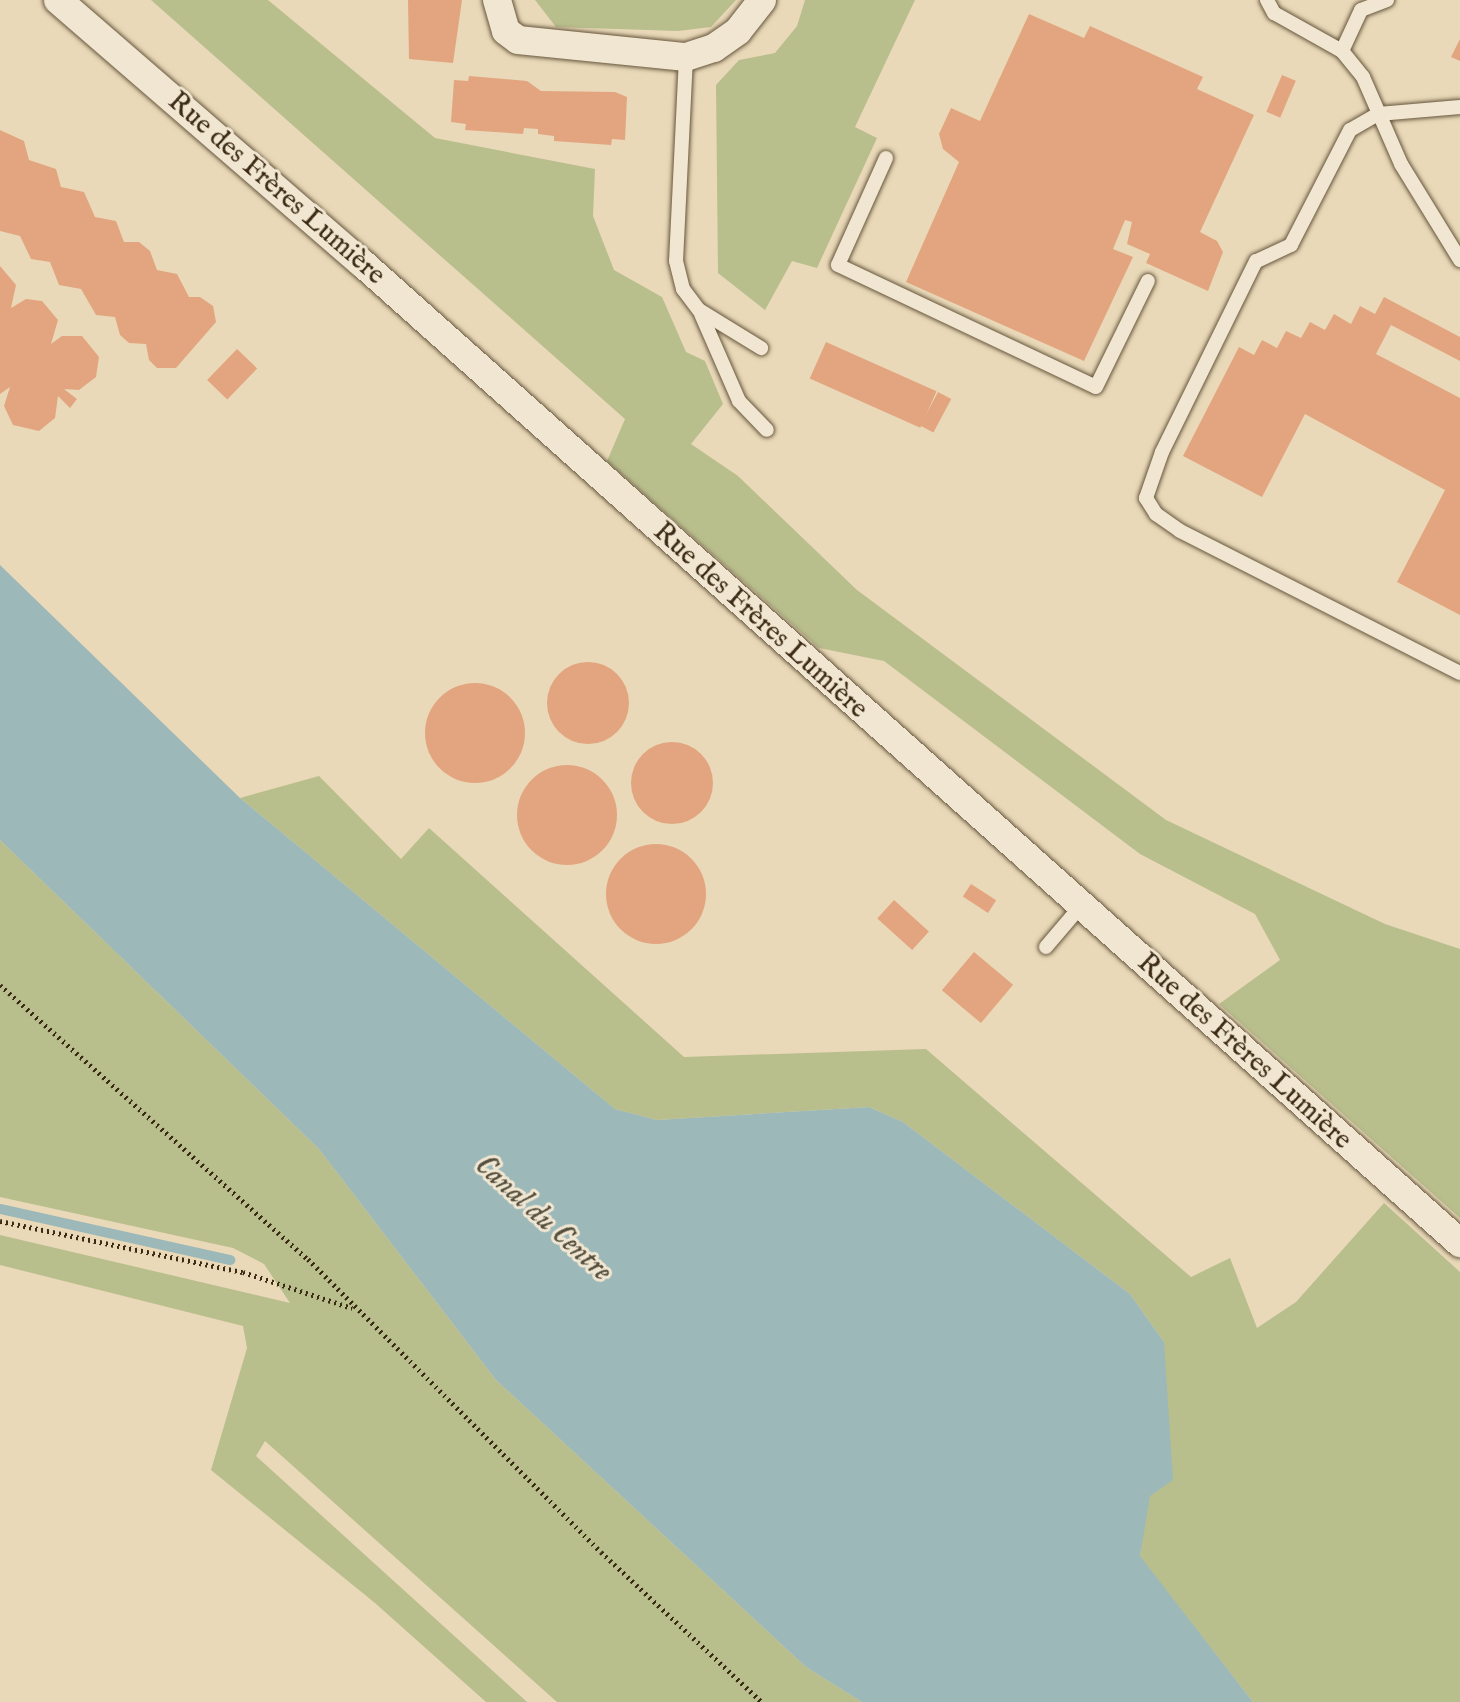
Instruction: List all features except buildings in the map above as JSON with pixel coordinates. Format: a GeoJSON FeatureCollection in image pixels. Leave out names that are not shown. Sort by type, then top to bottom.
{"type":"FeatureCollection","features":[{"type":"Feature","properties":{"kind":"street","name":"Rue des Frères Lumière"},"geometry":{"type":"LineString","coordinates":[[58,0],[362,263],[1460,1243]]}},
{"type":"Feature","properties":{"kind":"street"},"geometry":{"type":"LineString","coordinates":[[497,0],[506,31],[518,40],[686,57],[738,31],[762,0]]}},
{"type":"Feature","properties":{"kind":"lane"},"geometry":{"type":"LineString","coordinates":[[1267,0],[1274,13],[1342,51],[1363,77],[1401,164],[1460,260]]}},
{"type":"Feature","properties":{"kind":"lane"},"geometry":{"type":"LineString","coordinates":[[1342,51],[1361,10],[1387,0]]}},
{"type":"Feature","properties":{"kind":"lane"},"geometry":{"type":"LineString","coordinates":[[686,57],[676,261],[683,289],[699,310],[739,401],[767,430]]}},
{"type":"Feature","properties":{"kind":"lane"},"geometry":{"type":"LineString","coordinates":[[1460,107],[1378,114],[1350,130],[1291,245],[1256,261],[1162,452],[1146,498],[1156,514],[1180,531],[1460,673]]}},
{"type":"Feature","properties":{"kind":"lane"},"geometry":{"type":"LineString","coordinates":[[886,158],[838,265],[1096,387],[1148,281]]}},
{"type":"Feature","properties":{"kind":"lane"},"geometry":{"type":"LineString","coordinates":[[1441,225],[1460,240]]}},
{"type":"Feature","properties":{"kind":"lane"},"geometry":{"type":"LineString","coordinates":[[699,310],[761,348]]}},
{"type":"Feature","properties":{"kind":"lane"},"geometry":{"type":"LineString","coordinates":[[1046,947],[1080,907]]}},
{"type":"Feature","properties":{"kind":"path"},"geometry":{"type":"LineString","coordinates":[[0,985],[308,1259],[353,1308],[601,1552],[762,1702]]}},
{"type":"Feature","properties":{"kind":"path"},"geometry":{"type":"LineString","coordinates":[[0,1221],[243,1272],[353,1308]]}},
{"type":"Feature","properties":{"kind":"green space"},"geometry":{"type":"Polygon","coordinates":[[[151,0],[268,0],[435,138],[595,169],[593,216],[614,270],[662,297],[686,352],[705,361],[723,404],[691,444],[738,476],[857,590],[1166,820],[1385,924],[1460,949],[1460,1218],[1219,1004],[1280,960],[1255,914],[1140,854],[884,661],[819,648],[607,461],[625,419],[151,0]]]}},
{"type":"Feature","properties":{"kind":"green space"},"geometry":{"type":"Polygon","coordinates":[[[535,0],[736,0],[711,27],[678,31],[556,27],[535,0]]]}},
{"type":"Feature","properties":{"kind":"green space"},"geometry":{"type":"Polygon","coordinates":[[[805,0],[915,0],[855,127],[877,138],[817,268],[792,261],[765,310],[718,273],[716,85],[739,60],[775,53],[797,26],[805,0]]]}},
{"type":"Feature","properties":{"kind":"green space"},"geometry":{"type":"Polygon","coordinates":[[[319,776],[401,859],[429,828],[684,1057],[926,1049],[1191,1277],[1230,1258],[1257,1328],[1296,1302],[1384,1203],[1460,1272],[1460,1702],[1253,1702],[1140,1557],[1164,1342],[1130,1294],[903,1122],[869,1107],[657,1120],[615,1109],[240,798],[319,776]]]}},
{"type":"Feature","properties":{"kind":"green space"},"geometry":{"type":"Polygon","coordinates":[[[0,840],[319,1149],[496,1380],[806,1667],[862,1702],[557,1702],[265,1441],[256,1456],[527,1702],[486,1702],[375,1603],[211,1470],[247,1348],[243,1326],[0,1265],[0,1235],[290,1303],[264,1264],[233,1248],[0,1197],[0,840]]]}},
{"type":"Feature","properties":{"kind":"water","name":"Canal du Centre"},"geometry":{"type":"Polygon","coordinates":[[[0,565],[240,798],[615,1109],[657,1120],[869,1107],[903,1122],[1130,1294],[1164,1342],[1173,1480],[1150,1496],[1140,1556],[1253,1702],[862,1702],[806,1667],[496,1380],[319,1149],[0,840],[0,565]]]}},
{"type":"Feature","properties":{"kind":"waterway"},"geometry":{"type":"LineString","coordinates":[[0,1209],[230,1260]]}}]}
